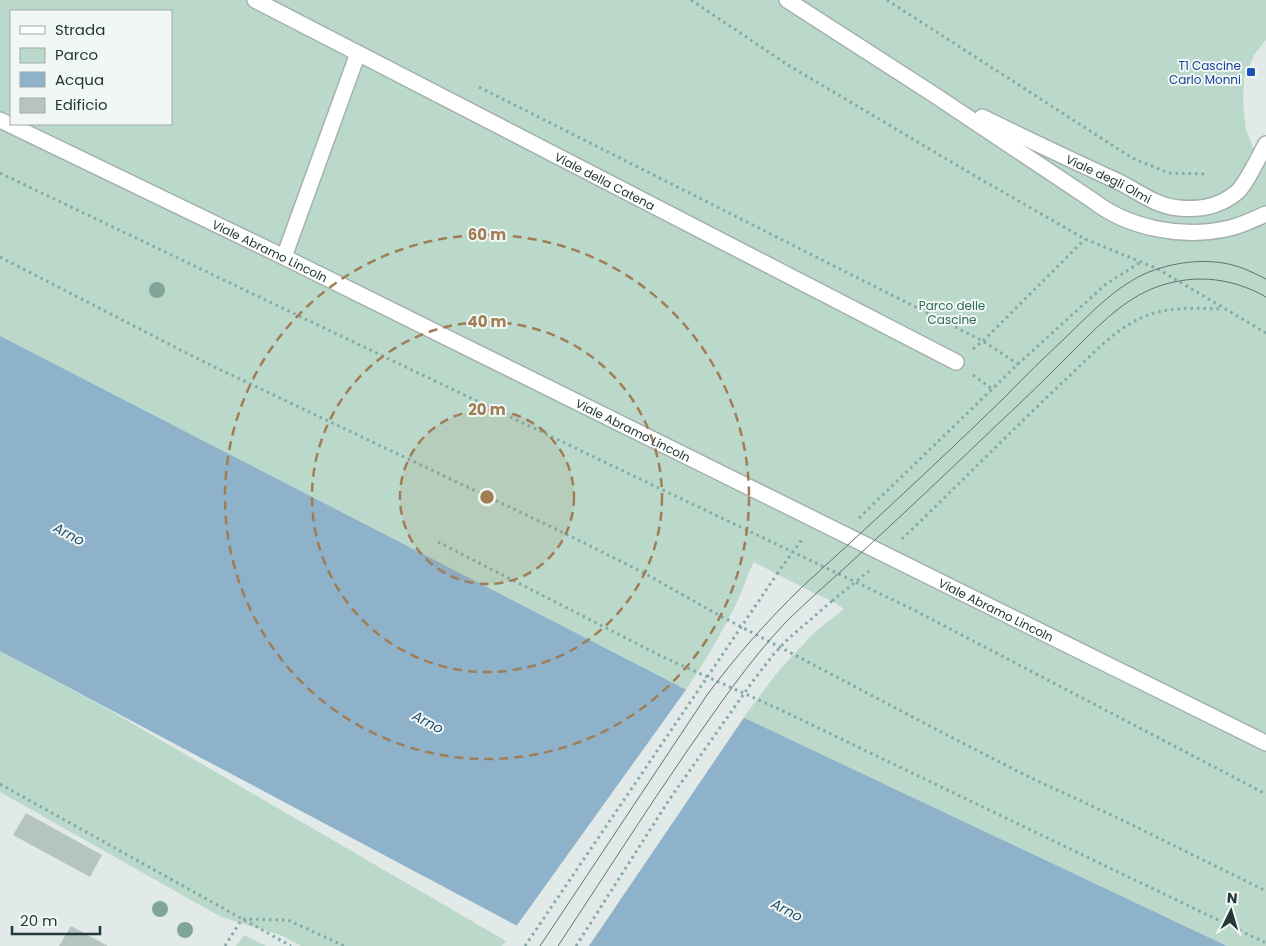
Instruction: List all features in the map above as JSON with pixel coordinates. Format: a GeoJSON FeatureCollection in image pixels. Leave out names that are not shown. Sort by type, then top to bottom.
{"type":"FeatureCollection","features":[{"type":"Feature","properties":{"kind":"street","name":"Viale della Catena"},"geometry":{"type":"LineString","coordinates":[[255,0],[956,362]]}},
{"type":"Feature","properties":{"kind":"street","name":"Viale degli Olmi"},"geometry":{"type":"LineString","coordinates":[[787,0],[933,94],[1103,208],[1128,220],[1157,229],[1184,232],[1230,228],[1266,214]]}},
{"type":"Feature","properties":{"kind":"street"},"geometry":{"type":"LineString","coordinates":[[284,257],[358,53]]}},
{"type":"Feature","properties":{"kind":"street","name":"Viale degli Olmi"},"geometry":{"type":"LineString","coordinates":[[933,94],[1118,182],[1148,199],[1161,205],[1178,208],[1208,207],[1238,192],[1266,144]]}},
{"type":"Feature","properties":{"kind":"street","name":"Viale Abramo Lincoln"},"geometry":{"type":"LineString","coordinates":[[10,125],[284,257],[1266,743]]}},
{"type":"Feature","properties":{"kind":"path"},"geometry":{"type":"LineString","coordinates":[[691,0],[788,65],[975,176],[1085,239],[1158,269],[1266,333]]}},
{"type":"Feature","properties":{"kind":"path"},"geometry":{"type":"LineString","coordinates":[[887,0],[1132,158],[1169,173],[1206,174]]}},
{"type":"Feature","properties":{"kind":"path"},"geometry":{"type":"LineString","coordinates":[[476,86],[983,341],[1018,364]]}},
{"type":"Feature","properties":{"kind":"path"},"geometry":{"type":"LineString","coordinates":[[0,173],[912,609],[1266,794]]}},
{"type":"Feature","properties":{"kind":"path"},"geometry":{"type":"LineString","coordinates":[[956,362],[983,341],[1085,239]]}},
{"type":"Feature","properties":{"kind":"path"},"geometry":{"type":"LineString","coordinates":[[0,257],[202,361],[560,531],[646,574],[995,760],[1266,891]]}},
{"type":"Feature","properties":{"kind":"path"},"geometry":{"type":"LineString","coordinates":[[843,534],[1018,364],[1106,284],[1141,262]]}},
{"type":"Feature","properties":{"kind":"path"},"geometry":{"type":"LineString","coordinates":[[576,946],[669,800],[753,680],[788,639],[886,555],[1029,414],[1126,325],[1159,311],[1176,308],[1223,309]]}},
{"type":"Feature","properties":{"kind":"path"},"geometry":{"type":"LineString","coordinates":[[438,542],[663,657],[781,710],[1266,943]]}},
{"type":"Feature","properties":{"kind":"path"},"geometry":{"type":"LineString","coordinates":[[524,946],[793,552]]}},
{"type":"Feature","properties":{"kind":"path"},"geometry":{"type":"LineString","coordinates":[[0,784],[291,946]]}},
{"type":"Feature","properties":{"kind":"path"},"geometry":{"type":"LineString","coordinates":[[225,946],[242,919]]}},
{"type":"Feature","properties":{"kind":"path"},"geometry":{"type":"LineString","coordinates":[[242,919],[288,920],[344,946]]}},
{"type":"Feature","properties":{"kind":"green space","name":"Parco delle Cascine"},"geometry":{"type":"Polygon","coordinates":[[[0,0],[1266,0],[1266,40],[1254,55],[1244,78],[1243,103],[1246,130],[1256,154],[1266,165],[1266,946],[1227,946],[743,718],[780,669],[814,633],[844,609],[832,601],[754,562],[725,625],[702,665],[676,704],[0,344],[0,0]]]}},
{"type":"Feature","properties":{"kind":"green space"},"geometry":{"type":"Polygon","coordinates":[[[0,651],[104,707],[506,941],[502,946],[301,946],[283,936],[221,917],[0,792],[0,651]]]}},
{"type":"Feature","properties":{"kind":"green space"},"geometry":{"type":"Polygon","coordinates":[[[244,935],[266,946],[236,946],[244,935]]]}},
{"type":"Feature","properties":{"kind":"water","name":"Arno"},"geometry":{"type":"Polygon","coordinates":[[[0,336],[702,698],[1227,946],[555,946],[0,651],[0,336]]]}},
{"type":"Feature","properties":{"kind":"pier"},"geometry":{"type":"Polygon","coordinates":[[[688,687],[745,716],[589,946],[549,946],[515,928],[688,687]]]}},
{"type":"Feature","properties":{"kind":"building"},"geometry":{"type":"Polygon","coordinates":[[[26,813],[102,855],[90,877],[13,835],[26,813]]]}},
{"type":"Feature","properties":{"kind":"building"},"geometry":{"type":"Polygon","coordinates":[[[71,926],[108,946],[59,946],[71,926]]]}},
{"type":"Feature","properties":{"kind":"tram line"},"geometry":{"type":"LineString","coordinates":[[540,946],[707,695],[752,639],[802,587],[954,446],[1095,309],[1126,284],[1149,272],[1171,265],[1219,262],[1245,269],[1266,279]]}},
{"type":"Feature","properties":{"kind":"tram line"},"geometry":{"type":"LineString","coordinates":[[558,946],[687,751],[734,685],[772,637],[801,607],[1020,404],[1100,325],[1138,295],[1179,281],[1194,279],[1223,281],[1252,290],[1266,297]]}},
{"type":"Feature","properties":{"kind":"place","name":"T1 Cascine Carlo Monni"},"geometry":{"type":"Point","coordinates":[1251,72]}}]}
